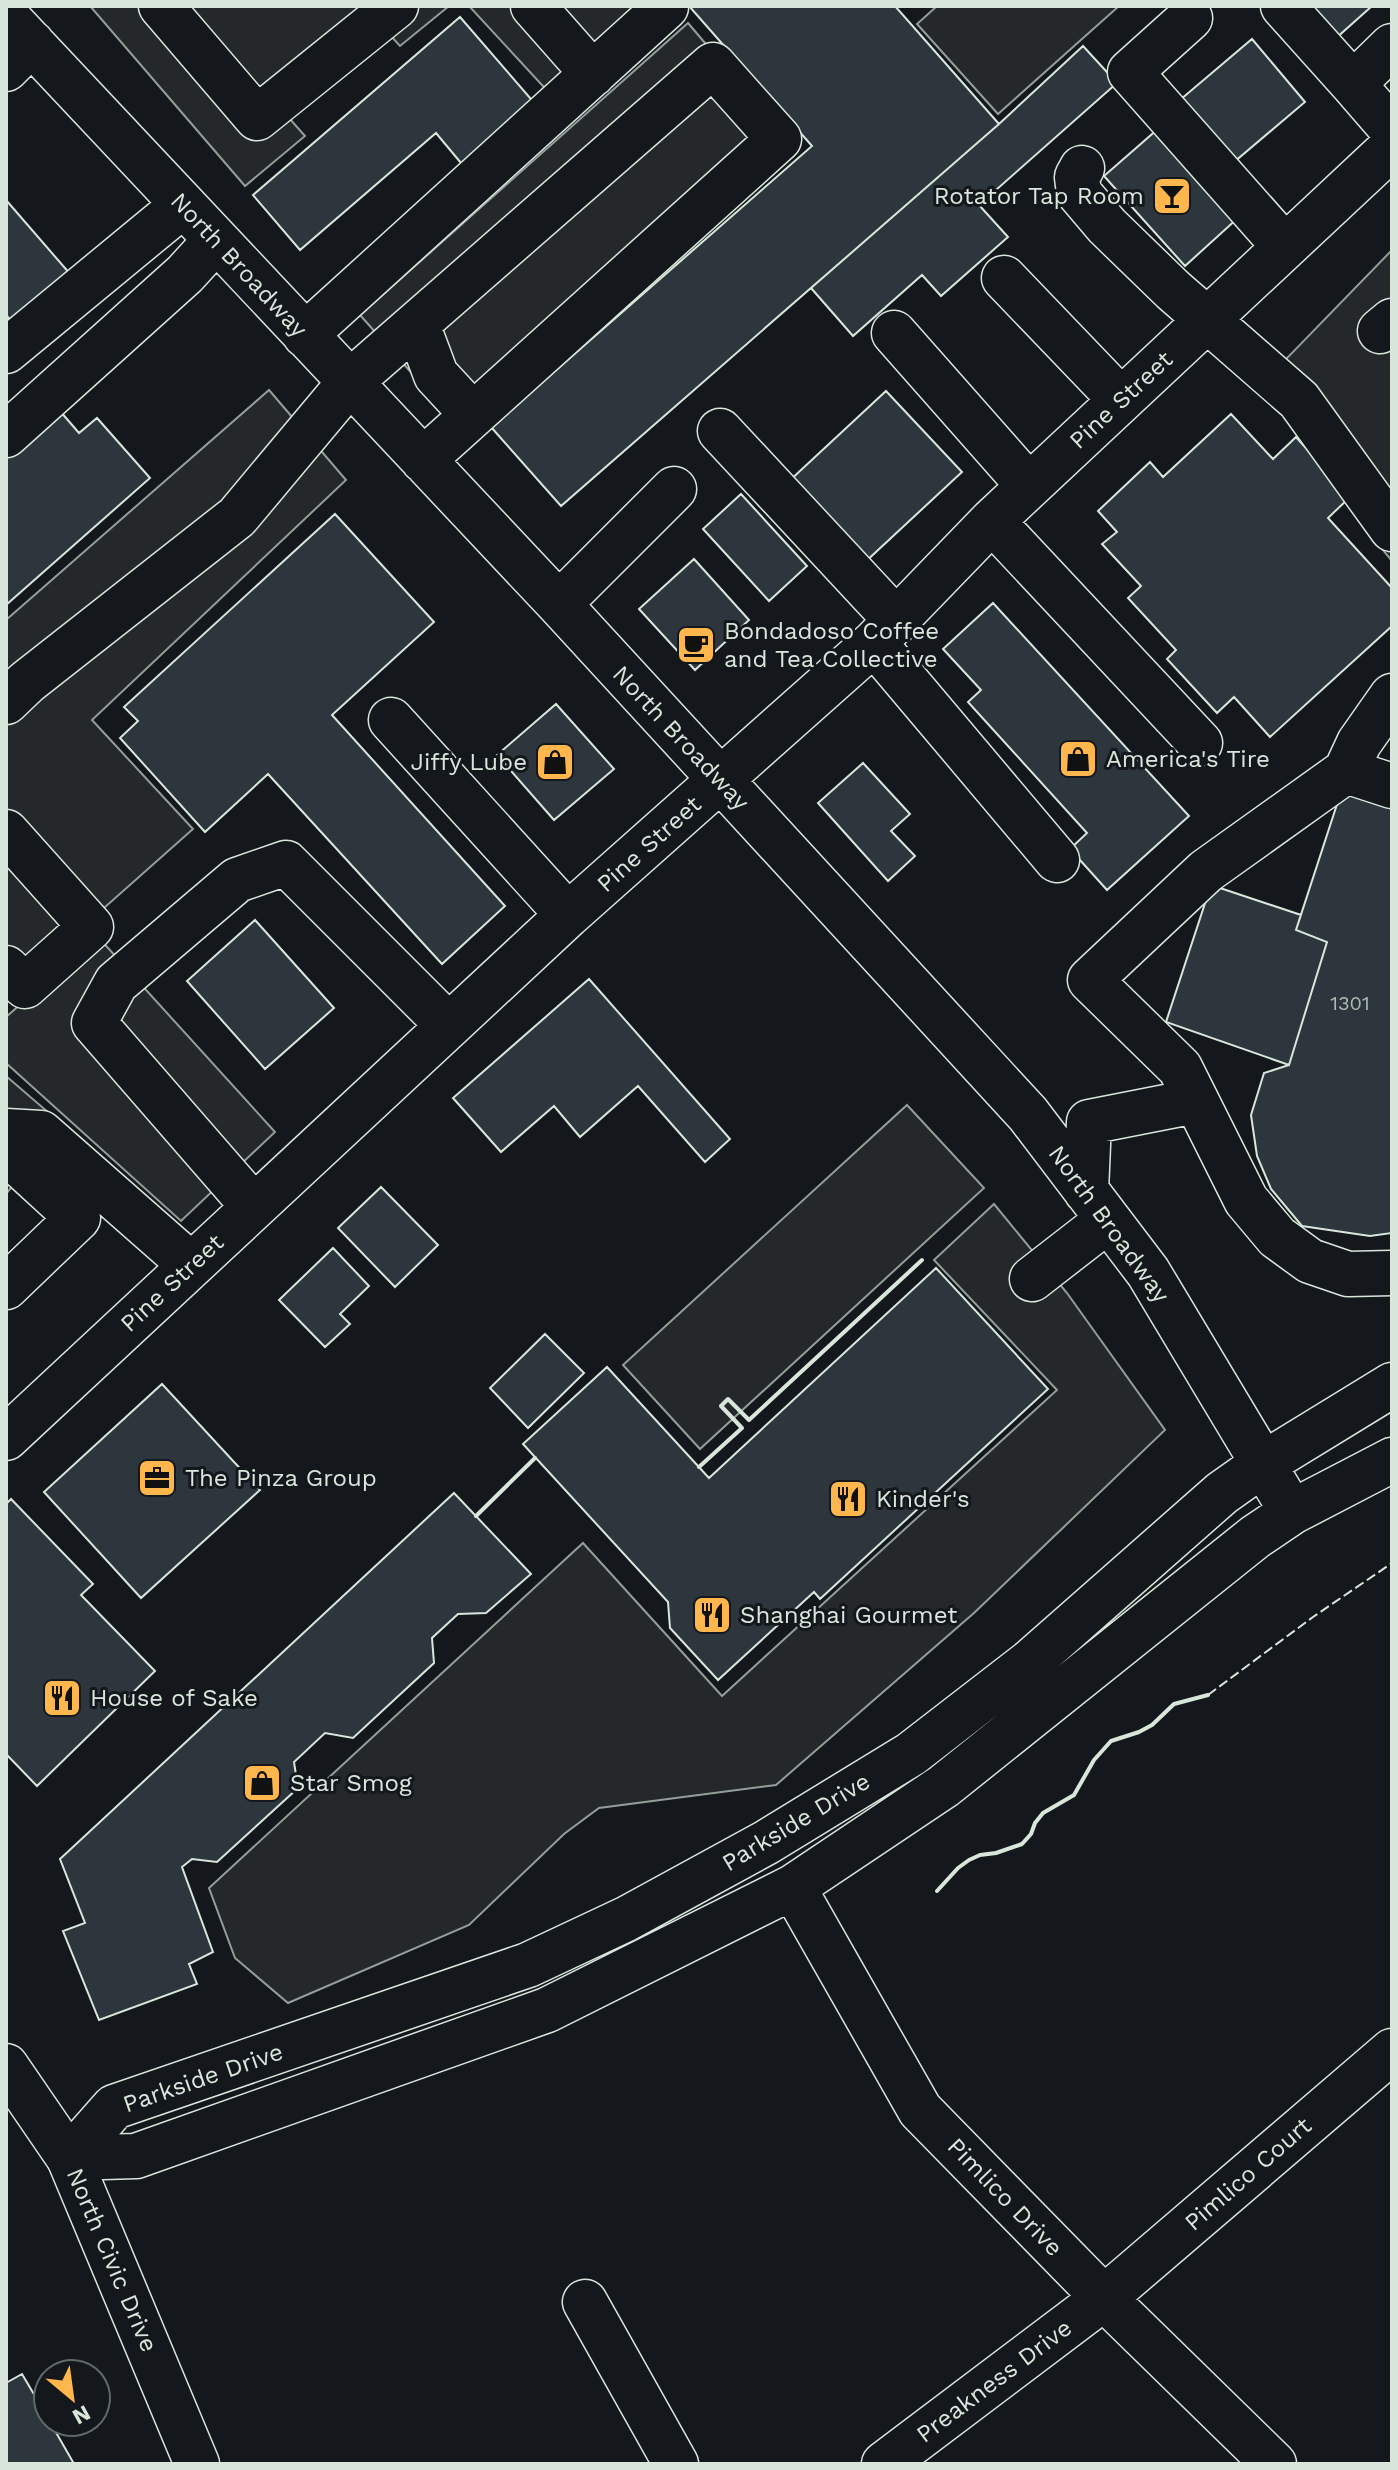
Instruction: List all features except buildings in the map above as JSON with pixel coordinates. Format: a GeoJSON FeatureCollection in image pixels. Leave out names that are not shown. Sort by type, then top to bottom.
{"type":"FeatureCollection","features":[{"type":"Feature","properties":{"kind":"street"},"geometry":{"type":"LineString","coordinates":[[161,6],[257,118],[396,6]]}},
{"type":"Feature","properties":{"kind":"street"},"geometry":{"type":"LineString","coordinates":[[533,6],[593,74]]}},
{"type":"Feature","properties":{"kind":"street"},"geometry":{"type":"LineString","coordinates":[[1283,6],[1392,129]]}},
{"type":"Feature","properties":{"kind":"street"},"geometry":{"type":"LineString","coordinates":[[305,335],[665,7]]}},
{"type":"Feature","properties":{"kind":"street"},"geometry":{"type":"LineString","coordinates":[[1190,18],[1130,72],[1285,247]]}},
{"type":"Feature","properties":{"kind":"street","name":"North Broadway"},"geometry":{"type":"LineString","coordinates":[[15,30],[559,604],[1028,1114],[1148,1272],[1292,1512]]}},
{"type":"Feature","properties":{"kind":"street"},"geometry":{"type":"LineString","coordinates":[[1353,84],[1392,46]]}},
{"type":"Feature","properties":{"kind":"street"},"geometry":{"type":"LineString","coordinates":[[6,702],[27,682],[237,517],[350,382],[713,65],[779,139],[423,460]]}},
{"type":"Feature","properties":{"kind":"street","name":"Pine Street"},"geometry":{"type":"LineString","coordinates":[[6,1438],[568,915],[886,632],[992,521],[1392,147]]}},
{"type":"Feature","properties":{"kind":"street"},"geometry":{"type":"LineString","coordinates":[[1082,168],[1077,177],[1079,193],[1107,226],[1173,290],[1299,400],[1392,529]]}},
{"type":"Feature","properties":{"kind":"street"},"geometry":{"type":"LineString","coordinates":[[6,351],[183,205]]}},
{"type":"Feature","properties":{"kind":"street"},"geometry":{"type":"LineString","coordinates":[[6,435],[185,274],[216,240]]}},
{"type":"Feature","properties":{"kind":"street"},"geometry":{"type":"LineString","coordinates":[[1004,278],[1121,400]]}},
{"type":"Feature","properties":{"kind":"street"},"geometry":{"type":"LineString","coordinates":[[417,324],[436,375],[473,415]]}},
{"type":"Feature","properties":{"kind":"street"},"geometry":{"type":"LineString","coordinates":[[894,333],[1029,486]]}},
{"type":"Feature","properties":{"kind":"street"},"geometry":{"type":"LineString","coordinates":[[720,431],[886,632],[1057,860]]}},
{"type":"Feature","properties":{"kind":"street"},"geometry":{"type":"LineString","coordinates":[[559,604],[674,489]]}},
{"type":"Feature","properties":{"kind":"street"},"geometry":{"type":"LineString","coordinates":[[992,521],[1200,743]]}},
{"type":"Feature","properties":{"kind":"street"},"geometry":{"type":"LineString","coordinates":[[1392,696],[1359,743],[1346,771],[1206,871],[1090,980],[1180,1068],[1246,1200],[1277,1237],[1310,1261],[1348,1274],[1392,1273]]}},
{"type":"Feature","properties":{"kind":"street"},"geometry":{"type":"LineString","coordinates":[[391,720],[568,915]]}},
{"type":"Feature","properties":{"kind":"street"},"geometry":{"type":"LineString","coordinates":[[1346,771],[1392,786]]}},
{"type":"Feature","properties":{"kind":"street"},"geometry":{"type":"LineString","coordinates":[[6,832],[91,927],[25,986],[6,968]]}},
{"type":"Feature","properties":{"kind":"street"},"geometry":{"type":"LineString","coordinates":[[254,1207],[94,1023],[116,983],[237,880],[286,863],[449,1026]]}},
{"type":"Feature","properties":{"kind":"street"},"geometry":{"type":"LineString","coordinates":[[1032,1279],[1097,1206],[1089,1122],[1196,1101]]}},
{"type":"Feature","properties":{"kind":"street"},"geometry":{"type":"LineString","coordinates":[[6,1131],[41,1133],[191,1265]]}},
{"type":"Feature","properties":{"kind":"street"},"geometry":{"type":"LineString","coordinates":[[6,1152],[78,1218],[6,1287]]}},
{"type":"Feature","properties":{"kind":"street","name":"Parkside Drive"},"geometry":{"type":"LineString","coordinates":[[69,2158],[114,2107],[528,1965],[626,1919],[767,1842],[911,1754],[1030,1662],[1222,1493],[1263,1464],[1392,1385]]}},
{"type":"Feature","properties":{"kind":"street","name":"Parkside Drive"},"geometry":{"type":"LineString","coordinates":[[69,2158],[136,2156],[547,2010],[793,1887],[944,1786],[1255,1537],[1292,1512],[1392,1460]]}},
{"type":"Feature","properties":{"kind":"street","name":"Pimlico Drive"},"geometry":{"type":"LineString","coordinates":[[793,1887],[920,2110],[1104,2298],[1274,2464]]}},
{"type":"Feature","properties":{"kind":"street","name":"Pimlico Court"},"geometry":{"type":"LineString","coordinates":[[1104,2298],[1392,2051]]}},
{"type":"Feature","properties":{"kind":"street","name":"North Civic Drive"},"geometry":{"type":"LineString","coordinates":[[6,2066],[69,2158],[197,2464]]}},
{"type":"Feature","properties":{"kind":"street","name":"Preakness Drive"},"geometry":{"type":"LineString","coordinates":[[884,2464],[1104,2298]]}},
{"type":"Feature","properties":{"kind":"street"},"geometry":{"type":"LineString","coordinates":[[585,2302],[676,2464]]}},
{"type":"Feature","properties":{"kind":"shaded area"},"geometry":{"type":"Polygon","coordinates":[[[90,6],[449,6],[400,46],[380,24],[281,109],[305,136],[245,186],[90,6]]]}},
{"type":"Feature","properties":{"kind":"shaded area"},"geometry":{"type":"Polygon","coordinates":[[[469,6],[678,6],[566,111],[469,6]]]}},
{"type":"Feature","properties":{"kind":"shaded area"},"geometry":{"type":"Polygon","coordinates":[[[937,6],[1119,6],[998,114],[917,24],[937,6]]]}},
{"type":"Feature","properties":{"kind":"shaded area"},"geometry":{"type":"Polygon","coordinates":[[[688,23],[790,143],[465,433],[360,315],[688,23]]]}},
{"type":"Feature","properties":{"kind":"shaded area"},"geometry":{"type":"Polygon","coordinates":[[[1392,250],[1392,561],[1368,532],[1382,513],[1259,387],[1392,250]]]}},
{"type":"Feature","properties":{"kind":"shaded area"},"geometry":{"type":"Polygon","coordinates":[[[269,390],[346,480],[92,720],[193,829],[6,995],[6,620],[269,390]]]}},
{"type":"Feature","properties":{"kind":"shaded area"},"geometry":{"type":"Polygon","coordinates":[[[98,937],[275,1132],[181,1221],[6,1063],[6,1017],[98,937]]]}},
{"type":"Feature","properties":{"kind":"shaded area"},"geometry":{"type":"Polygon","coordinates":[[[6,1076],[63,1125],[6,1194],[6,1076]]]}},
{"type":"Feature","properties":{"kind":"shaded area"},"geometry":{"type":"Polygon","coordinates":[[[907,1105],[984,1188],[700,1449],[623,1365],[907,1105]]]}},
{"type":"Feature","properties":{"kind":"shaded area"},"geometry":{"type":"Polygon","coordinates":[[[994,1204],[1067,1293],[1165,1430],[974,1613],[776,1785],[599,1808],[564,1834],[469,1925],[288,2003],[235,1958],[209,1888],[583,1543],[722,1696],[1057,1390],[934,1260],[994,1204]]]}},
{"type":"Feature","properties":{"kind":"fence"},"geometry":{"type":"LineString","coordinates":[[1208,1695],[1392,1563]]}},
{"type":"Feature","properties":{"kind":"wall"},"geometry":{"type":"LineString","coordinates":[[699,1467],[742,1428],[721,1406],[728,1399],[749,1420],[922,1260]]}},
{"type":"Feature","properties":{"kind":"wall"},"geometry":{"type":"LineString","coordinates":[[476,1516],[535,1458]]}},
{"type":"Feature","properties":{"kind":"wall"},"geometry":{"type":"LineString","coordinates":[[937,1891],[969,1860],[1022,1844],[1043,1813],[1074,1795],[1094,1760],[1111,1741],[1152,1725],[1174,1704],[1208,1695]]}},
{"type":"Feature","properties":{"kind":"place","name":"Rotator Tap Room"},"geometry":{"type":"Point","coordinates":[1172,196]}},
{"type":"Feature","properties":{"kind":"place","name":"Bondadoso Coffee and Tea Collective"},"geometry":{"type":"Point","coordinates":[696,645]}},
{"type":"Feature","properties":{"kind":"place","name":"America's Tire"},"geometry":{"type":"Point","coordinates":[1078,759]}},
{"type":"Feature","properties":{"kind":"place","name":"Jiffy Lube"},"geometry":{"type":"Point","coordinates":[555,762]}},
{"type":"Feature","properties":{"kind":"place","name":"The Pinza Group"},"geometry":{"type":"Point","coordinates":[157,1478]}},
{"type":"Feature","properties":{"kind":"place","name":"Kinder's"},"geometry":{"type":"Point","coordinates":[848,1499]}},
{"type":"Feature","properties":{"kind":"place","name":"Shanghai Gourmet"},"geometry":{"type":"Point","coordinates":[712,1615]}},
{"type":"Feature","properties":{"kind":"place","name":"House of Sake"},"geometry":{"type":"Point","coordinates":[62,1698]}},
{"type":"Feature","properties":{"kind":"place","name":"Star Smog"},"geometry":{"type":"Point","coordinates":[262,1783]}}]}
